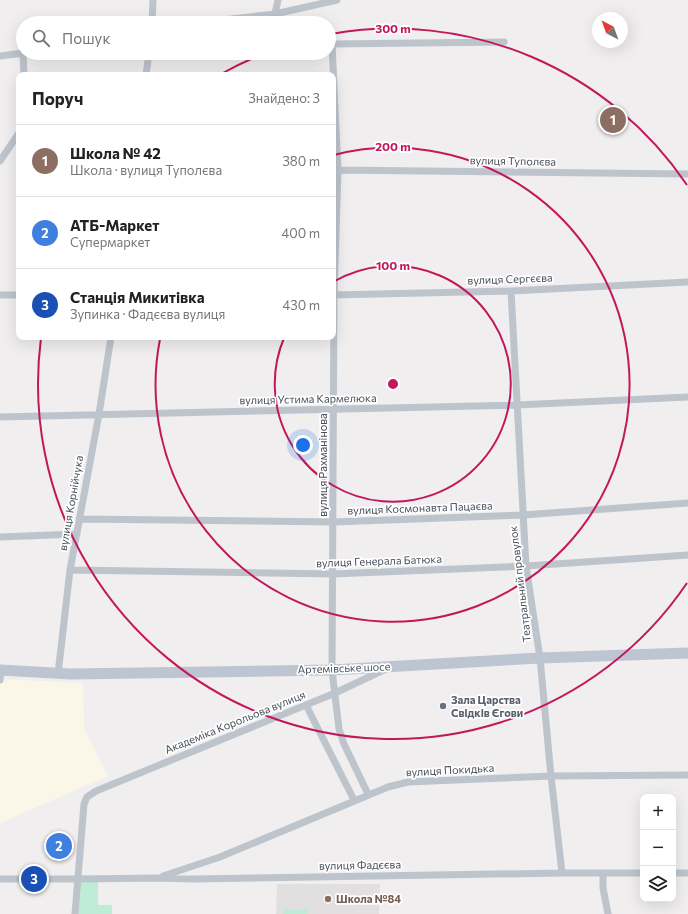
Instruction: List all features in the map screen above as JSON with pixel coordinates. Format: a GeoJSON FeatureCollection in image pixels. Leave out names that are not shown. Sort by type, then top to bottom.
{"type":"FeatureCollection","features":[{"type":"Feature","properties":{"kind":"main road","name":"Артемівське шосе"},"geometry":{"type":"LineString","coordinates":[[0,674],[332,670],[540,658],[688,653]]}},
{"type":"Feature","properties":{"kind":"street"},"geometry":{"type":"LineString","coordinates":[[152,16],[153,0]]}},
{"type":"Feature","properties":{"kind":"street"},"geometry":{"type":"LineString","coordinates":[[276,14],[278,0]]}},
{"type":"Feature","properties":{"kind":"street"},"geometry":{"type":"LineString","coordinates":[[258,16],[276,14],[337,0]]}},
{"type":"Feature","properties":{"kind":"street","name":"вулиця Рахманінова"},"geometry":{"type":"LineString","coordinates":[[336,44],[504,42]]}},
{"type":"Feature","properties":{"kind":"street"},"geometry":{"type":"LineString","coordinates":[[0,56],[16,54]]}},
{"type":"Feature","properties":{"kind":"street"},"geometry":{"type":"LineString","coordinates":[[23,60],[24,72]]}},
{"type":"Feature","properties":{"kind":"street"},"geometry":{"type":"LineString","coordinates":[[146,72],[148,60]]}},
{"type":"Feature","properties":{"kind":"street","name":"вулиця Рахманінова"},"geometry":{"type":"LineString","coordinates":[[333,60],[333,72]]}},
{"type":"Feature","properties":{"kind":"street","name":"вулиця Рахманінова"},"geometry":{"type":"LineString","coordinates":[[336,128],[338,170],[336,232]]}},
{"type":"Feature","properties":{"kind":"street"},"geometry":{"type":"LineString","coordinates":[[0,161],[16,137]]}},
{"type":"Feature","properties":{"kind":"street","name":"вулиця Туполєва"},"geometry":{"type":"LineString","coordinates":[[338,170],[688,174]]}},
{"type":"Feature","properties":{"kind":"street","name":"вулиця Сергєєва"},"geometry":{"type":"LineString","coordinates":[[336,295],[511,291],[688,282]]}},
{"type":"Feature","properties":{"kind":"street","name":"Театральний провулок"},"geometry":{"type":"LineString","coordinates":[[511,291],[526,566],[540,658],[550,776],[562,873]]}},
{"type":"Feature","properties":{"kind":"street"},"geometry":{"type":"LineString","coordinates":[[0,295],[16,295]]}},
{"type":"Feature","properties":{"kind":"street","name":"вулиця Корнійчука"},"geometry":{"type":"LineString","coordinates":[[58,674],[70,570],[99,414],[110,340]]}},
{"type":"Feature","properties":{"kind":"street","name":"вулиця Рахманінова"},"geometry":{"type":"LineString","coordinates":[[334,340],[334,522],[332,670],[339,729],[344,744],[368,794]]}},
{"type":"Feature","properties":{"kind":"street","name":"вулиця Устима Кармелюка"},"geometry":{"type":"LineString","coordinates":[[0,417],[517,405],[688,397]]}},
{"type":"Feature","properties":{"kind":"street","name":"вулиця Космонавта Пацаєва"},"geometry":{"type":"LineString","coordinates":[[80,519],[334,522],[523,515],[688,503]]}},
{"type":"Feature","properties":{"kind":"street"},"geometry":{"type":"LineString","coordinates":[[0,537],[77,534]]}},
{"type":"Feature","properties":{"kind":"street","name":"вулиця Генерала Батюка"},"geometry":{"type":"LineString","coordinates":[[70,570],[333,574],[526,566],[688,555]]}},
{"type":"Feature","properties":{"kind":"street","name":"Академіка Корольова вулиця"},"geometry":{"type":"LineString","coordinates":[[77,879],[84,804],[87,797],[96,791],[335,693],[391,666]]}},
{"type":"Feature","properties":{"kind":"street"},"geometry":{"type":"LineString","coordinates":[[306,705],[354,800]]}},
{"type":"Feature","properties":{"kind":"street","name":"вулиця Покидька"},"geometry":{"type":"LineString","coordinates":[[159,878],[220,857],[368,794],[408,782],[550,776],[688,775]]}},
{"type":"Feature","properties":{"kind":"street"},"geometry":{"type":"LineString","coordinates":[[603,873],[603,888],[608,914]]}},
{"type":"Feature","properties":{"kind":"street","name":"вулиця Фадєєва"},"geometry":{"type":"LineString","coordinates":[[0,878],[192,879],[640,873]]}},
{"type":"Feature","properties":{"kind":"street"},"geometry":{"type":"LineString","coordinates":[[676,873],[688,873]]}},
{"type":"Feature","properties":{"kind":"street"},"geometry":{"type":"LineString","coordinates":[[75,914],[77,879]]}},
{"type":"Feature","properties":{"kind":"shaded area"},"geometry":{"type":"Polygon","coordinates":[[[0,679],[83,683],[84,729],[108,776],[0,823],[0,679]]]}},
{"type":"Feature","properties":{"kind":"shaded area","name":"Школа №84"},"geometry":{"type":"Polygon","coordinates":[[[277,884],[380,884],[379,914],[276,914],[277,884]]]}},
{"type":"Feature","properties":{"kind":"green space"},"geometry":{"type":"Polygon","coordinates":[[[77,879],[98,880],[98,905],[112,905],[112,914],[75,914],[77,879]]]}},
{"type":"Feature","properties":{"kind":"green space"},"geometry":{"type":"Polygon","coordinates":[[[283,909],[308,909],[308,914],[283,914],[283,909]]]}},
{"type":"Feature","properties":{"kind":"place","name":"Школа № 42"},"geometry":{"type":"Point","coordinates":[613,120]}},
{"type":"Feature","properties":{"kind":"place","name":"Зала Царства Свідків Єгови"},"geometry":{"type":"Point","coordinates":[443,706]}},
{"type":"Feature","properties":{"kind":"place","name":"АТБ-Маркет"},"geometry":{"type":"Point","coordinates":[59,846]}},
{"type":"Feature","properties":{"kind":"place","name":"Станція Микитівка"},"geometry":{"type":"Point","coordinates":[34,879]}},
{"type":"Feature","properties":{"kind":"place","name":"Школа №84"},"geometry":{"type":"Point","coordinates":[328,899]}}]}
